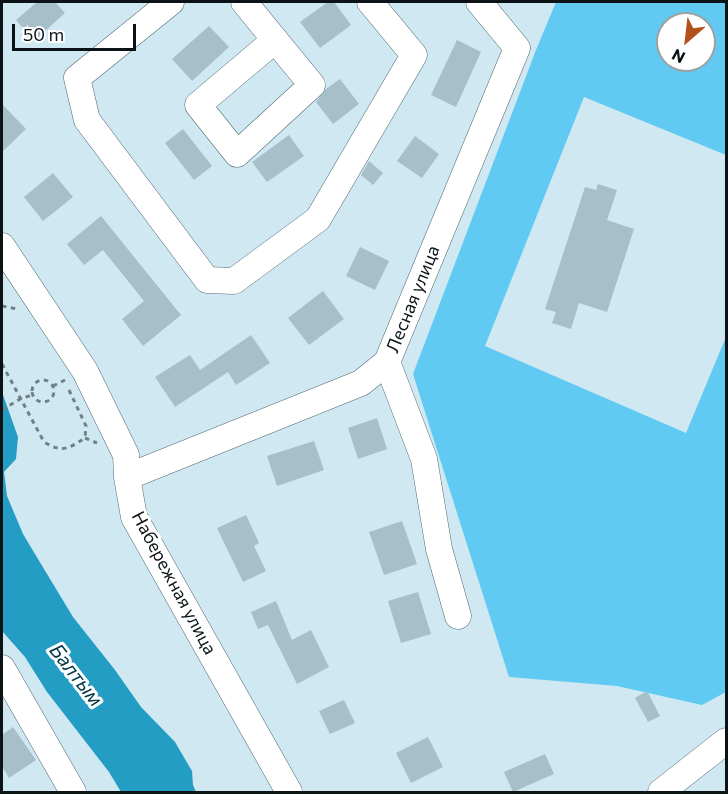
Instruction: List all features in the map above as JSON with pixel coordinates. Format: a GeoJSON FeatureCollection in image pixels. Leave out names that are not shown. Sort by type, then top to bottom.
{"type":"FeatureCollection","features":[{"type":"Feature","properties":{"kind":"street"},"geometry":{"type":"LineString","coordinates":[[171,2],[77,78],[87,120],[207,280],[234,281],[318,219],[414,55],[370,2]]}},
{"type":"Feature","properties":{"kind":"street"},"geometry":{"type":"LineString","coordinates":[[244,2],[312,85],[237,154],[198,105],[275,40]]}},
{"type":"Feature","properties":{"kind":"street","name":"Лесная улица"},"geometry":{"type":"LineString","coordinates":[[458,616],[439,549],[424,459],[387,362],[517,48],[480,2]]}},
{"type":"Feature","properties":{"kind":"street","name":"Набережная улица"},"geometry":{"type":"LineString","coordinates":[[2,246],[85,371],[126,455],[127,477],[134,517],[290,792]]}},
{"type":"Feature","properties":{"kind":"street"},"geometry":{"type":"LineString","coordinates":[[127,477],[361,383],[387,362]]}},
{"type":"Feature","properties":{"kind":"street"},"geometry":{"type":"LineString","coordinates":[[2,668],[73,792]]}},
{"type":"Feature","properties":{"kind":"street"},"geometry":{"type":"LineString","coordinates":[[661,792],[726,741]]}},
{"type":"Feature","properties":{"kind":"path"},"geometry":{"type":"LineString","coordinates":[[2,306],[24,310]]}},
{"type":"Feature","properties":{"kind":"path"},"geometry":{"type":"LineString","coordinates":[[2,364],[44,441],[54,448],[67,449],[85,438]]}},
{"type":"Feature","properties":{"kind":"path"},"geometry":{"type":"LineString","coordinates":[[38,380],[47,380],[53,386],[55,393],[46,403],[37,401],[32,395],[32,387],[38,380]]}},
{"type":"Feature","properties":{"kind":"path"},"geometry":{"type":"LineString","coordinates":[[2,410],[32,395]]}},
{"type":"Feature","properties":{"kind":"shaded area"},"geometry":{"type":"Polygon","coordinates":[[[556,2],[726,2],[726,155],[584,97],[485,346],[686,433],[726,337],[726,692],[702,705],[617,686],[509,677],[413,374],[556,2]]]}},
{"type":"Feature","properties":{"kind":"water","name":"Балтым"},"geometry":{"type":"Polygon","coordinates":[[[2,392],[18,437],[16,459],[4,472],[7,496],[23,534],[73,617],[141,707],[175,742],[192,771],[196,792],[121,792],[109,772],[47,692],[25,657],[2,631],[2,392]]]}},
{"type":"Feature","properties":{"kind":"building"},"geometry":{"type":"Polygon","coordinates":[[[37,2],[55,2],[65,13],[34,41],[16,20],[37,2]]]}},
{"type":"Feature","properties":{"kind":"building"},"geometry":{"type":"Polygon","coordinates":[[[328,2],[334,2],[351,25],[320,48],[300,22],[328,2]]]}},
{"type":"Feature","properties":{"kind":"building"},"geometry":{"type":"Polygon","coordinates":[[[209,26],[229,47],[192,81],[172,59],[209,26]]]}},
{"type":"Feature","properties":{"kind":"building"},"geometry":{"type":"Polygon","coordinates":[[[457,40],[481,52],[456,107],[431,95],[457,40]]]}},
{"type":"Feature","properties":{"kind":"building"},"geometry":{"type":"Polygon","coordinates":[[[340,79],[359,104],[333,124],[316,102],[326,89],[340,79]]]}},
{"type":"Feature","properties":{"kind":"building"},"geometry":{"type":"Polygon","coordinates":[[[2,104],[26,129],[2,152],[2,104]]]}},
{"type":"Feature","properties":{"kind":"building"},"geometry":{"type":"Polygon","coordinates":[[[183,129],[212,166],[194,180],[165,143],[183,129]]]}},
{"type":"Feature","properties":{"kind":"building"},"geometry":{"type":"Polygon","coordinates":[[[289,135],[304,156],[267,182],[252,162],[289,135]]]}},
{"type":"Feature","properties":{"kind":"building"},"geometry":{"type":"Polygon","coordinates":[[[415,136],[439,154],[422,178],[397,161],[415,136]]]}},
{"type":"Feature","properties":{"kind":"building"},"geometry":{"type":"Polygon","coordinates":[[[369,161],[383,173],[373,185],[361,175],[369,161]]]}},
{"type":"Feature","properties":{"kind":"building"},"geometry":{"type":"Polygon","coordinates":[[[53,173],[73,197],[43,221],[24,197],[53,173]]]}},
{"type":"Feature","properties":{"kind":"building"},"geometry":{"type":"Polygon","coordinates":[[[598,184],[617,190],[607,220],[634,229],[607,312],[579,303],[571,329],[552,323],[556,312],[545,309],[585,187],[596,190],[598,184]]]}},
{"type":"Feature","properties":{"kind":"building"},"geometry":{"type":"Polygon","coordinates":[[[101,216],[181,315],[143,346],[122,319],[144,301],[103,250],[84,265],[67,244],[101,216]]]}},
{"type":"Feature","properties":{"kind":"building"},"geometry":{"type":"Polygon","coordinates":[[[360,247],[389,261],[375,290],[346,276],[360,247]]]}},
{"type":"Feature","properties":{"kind":"building"},"geometry":{"type":"Polygon","coordinates":[[[323,291],[344,319],[309,345],[288,318],[323,291]]]}},
{"type":"Feature","properties":{"kind":"building"},"geometry":{"type":"Polygon","coordinates":[[[251,335],[270,363],[236,385],[228,372],[175,407],[155,377],[190,355],[200,370],[251,335]]]}},
{"type":"Feature","properties":{"kind":"building"},"geometry":{"type":"Polygon","coordinates":[[[377,418],[387,449],[358,459],[348,428],[377,418]]]}},
{"type":"Feature","properties":{"kind":"building"},"geometry":{"type":"Polygon","coordinates":[[[314,441],[324,470],[277,486],[267,456],[314,441]]]}},
{"type":"Feature","properties":{"kind":"building"},"geometry":{"type":"Polygon","coordinates":[[[246,515],[259,543],[254,546],[266,571],[243,582],[217,528],[246,515]]]}},
{"type":"Feature","properties":{"kind":"building"},"geometry":{"type":"Polygon","coordinates":[[[402,521],[417,564],[384,575],[369,532],[402,521]]]}},
{"type":"Feature","properties":{"kind":"building"},"geometry":{"type":"Polygon","coordinates":[[[418,592],[431,634],[401,643],[388,601],[418,592]]]}},
{"type":"Feature","properties":{"kind":"building"},"geometry":{"type":"Polygon","coordinates":[[[276,601],[292,640],[311,630],[329,667],[297,684],[268,625],[258,629],[251,612],[276,601]]]}},
{"type":"Feature","properties":{"kind":"building"},"geometry":{"type":"Polygon","coordinates":[[[647,691],[660,716],[648,722],[635,698],[647,691]]]}},
{"type":"Feature","properties":{"kind":"building"},"geometry":{"type":"Polygon","coordinates":[[[344,700],[355,723],[330,734],[319,711],[344,700]]]}},
{"type":"Feature","properties":{"kind":"building"},"geometry":{"type":"Polygon","coordinates":[[[13,727],[36,760],[9,778],[2,766],[2,735],[13,727]]]}},
{"type":"Feature","properties":{"kind":"building"},"geometry":{"type":"Polygon","coordinates":[[[428,737],[443,767],[411,783],[396,753],[428,737]]]}},
{"type":"Feature","properties":{"kind":"building"},"geometry":{"type":"Polygon","coordinates":[[[545,754],[554,774],[513,792],[504,772],[545,754]]]}}]}
